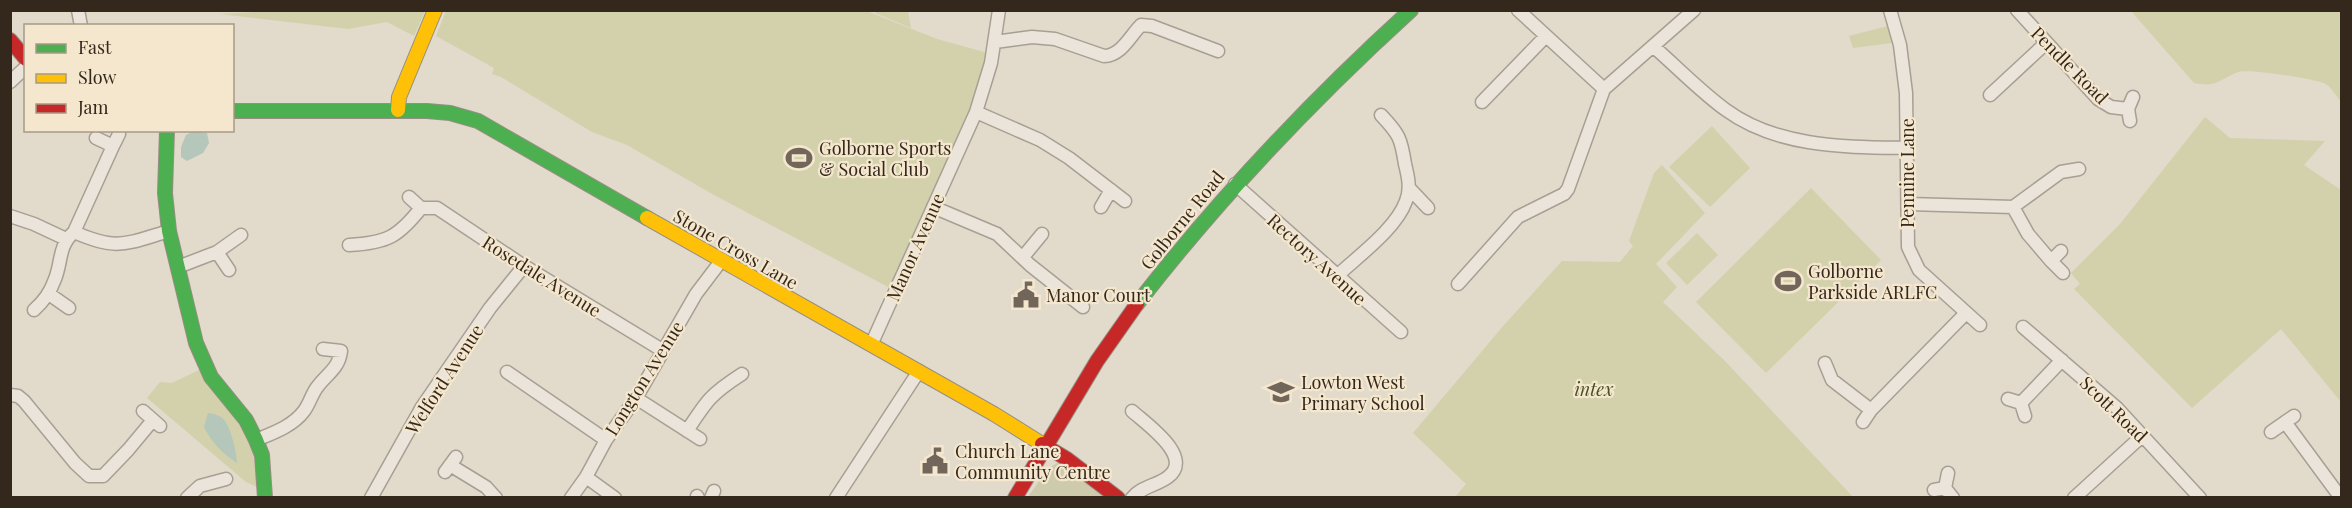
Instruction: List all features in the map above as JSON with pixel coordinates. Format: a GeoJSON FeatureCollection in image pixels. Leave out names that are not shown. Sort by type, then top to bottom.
{"type":"FeatureCollection","features":[{"type":"Feature","properties":{"kind":"street"},"geometry":{"type":"LineString","coordinates":[[398,110],[399,97],[435,10]]}},
{"type":"Feature","properties":{"kind":"street","name":"Manor Avenue"},"geometry":{"type":"LineString","coordinates":[[871,345],[986,86],[999,10]]}},
{"type":"Feature","properties":{"kind":"street","name":"Golborne Road"},"geometry":{"type":"LineString","coordinates":[[1015,498],[1109,342],[1184,243],[1234,184],[1330,85],[1411,10]]}},
{"type":"Feature","properties":{"kind":"street"},"geometry":{"type":"LineString","coordinates":[[1518,10],[1604,89]]}},
{"type":"Feature","properties":{"kind":"street"},"geometry":{"type":"LineString","coordinates":[[1458,284],[1518,218],[1568,189],[1604,89],[1694,10]]}},
{"type":"Feature","properties":{"kind":"street","name":"Pennine Lane"},"geometry":{"type":"LineString","coordinates":[[1890,10],[1904,68],[1908,148],[1907,238],[1914,262],[1926,277],[1980,325]]}},
{"type":"Feature","properties":{"kind":"street","name":"Pendle Road"},"geometry":{"type":"LineString","coordinates":[[2017,10],[2098,99],[2111,106],[2130,109]]}},
{"type":"Feature","properties":{"kind":"street"},"geometry":{"type":"LineString","coordinates":[[995,42],[1032,38],[1055,39],[1104,56],[1111,56],[1117,53],[1141,25],[1152,26],[1218,51]]}},
{"type":"Feature","properties":{"kind":"street"},"geometry":{"type":"LineString","coordinates":[[1482,102],[1545,37]]}},
{"type":"Feature","properties":{"kind":"street"},"geometry":{"type":"LineString","coordinates":[[10,40],[24,57]]}},
{"type":"Feature","properties":{"kind":"street"},"geometry":{"type":"LineString","coordinates":[[1990,95],[2046,43]]}},
{"type":"Feature","properties":{"kind":"street"},"geometry":{"type":"LineString","coordinates":[[1654,47],[1726,111],[1766,131],[1782,137],[1819,143],[1908,148]]}},
{"type":"Feature","properties":{"kind":"street"},"geometry":{"type":"LineString","coordinates":[[10,82],[24,69]]}},
{"type":"Feature","properties":{"kind":"street","name":"Stone Cross Lane"},"geometry":{"type":"LineString","coordinates":[[234,111],[398,110],[450,113],[478,121],[1048,446],[1118,498]]}},
{"type":"Feature","properties":{"kind":"street"},"geometry":{"type":"LineString","coordinates":[[976,112],[1040,140],[1069,158],[1125,201]]}},
{"type":"Feature","properties":{"kind":"street"},"geometry":{"type":"LineString","coordinates":[[1337,276],[1392,224],[1406,201],[1409,188],[1398,132],[1381,115]]}},
{"type":"Feature","properties":{"kind":"street"},"geometry":{"type":"LineString","coordinates":[[167,132],[165,193],[168,231],[196,342],[211,377],[246,420],[256,440],[262,455],[265,498]]}},
{"type":"Feature","properties":{"kind":"street"},"geometry":{"type":"LineString","coordinates":[[33,310],[49,294],[56,278],[60,253],[119,134]]}},
{"type":"Feature","properties":{"kind":"street"},"geometry":{"type":"LineString","coordinates":[[96,138],[113,146]]}},
{"type":"Feature","properties":{"kind":"street"},"geometry":{"type":"LineString","coordinates":[[1908,204],[2013,207],[2061,172],[2080,170]]}},
{"type":"Feature","properties":{"kind":"street","name":"Rectory Avenue"},"geometry":{"type":"LineString","coordinates":[[1234,184],[1401,332]]}},
{"type":"Feature","properties":{"kind":"street"},"geometry":{"type":"LineString","coordinates":[[1409,188],[1428,208]]}},
{"type":"Feature","properties":{"kind":"street"},"geometry":{"type":"LineString","coordinates":[[1101,207],[1111,190]]}},
{"type":"Feature","properties":{"kind":"street","name":"Rosedale Avenue"},"geometry":{"type":"LineString","coordinates":[[409,197],[421,208],[437,208],[524,266],[662,350]]}},
{"type":"Feature","properties":{"kind":"street"},"geometry":{"type":"LineString","coordinates":[[933,207],[997,234],[1083,307]]}},
{"type":"Feature","properties":{"kind":"street"},"geometry":{"type":"LineString","coordinates":[[2013,207],[2028,234],[2063,273]]}},
{"type":"Feature","properties":{"kind":"street"},"geometry":{"type":"LineString","coordinates":[[350,245],[382,241],[396,235],[407,227],[421,208]]}},
{"type":"Feature","properties":{"kind":"street"},"geometry":{"type":"LineString","coordinates":[[10,216],[70,236],[104,244],[124,244],[168,231]]}},
{"type":"Feature","properties":{"kind":"street"},"geometry":{"type":"LineString","coordinates":[[1023,257],[1042,234]]}},
{"type":"Feature","properties":{"kind":"street"},"geometry":{"type":"LineString","coordinates":[[178,267],[217,252],[242,235]]}},
{"type":"Feature","properties":{"kind":"street"},"geometry":{"type":"LineString","coordinates":[[2051,261],[2061,251]]}},
{"type":"Feature","properties":{"kind":"street"},"geometry":{"type":"LineString","coordinates":[[217,252],[229,270]]}},
{"type":"Feature","properties":{"kind":"street","name":"Longton Avenue"},"geometry":{"type":"LineString","coordinates":[[571,498],[586,477],[606,440],[636,398],[696,294],[721,261]]}},
{"type":"Feature","properties":{"kind":"street","name":"Welford Avenue"},"geometry":{"type":"LineString","coordinates":[[371,498],[422,407],[490,308],[524,266]]}},
{"type":"Feature","properties":{"kind":"street"},"geometry":{"type":"LineString","coordinates":[[49,294],[69,308]]}},
{"type":"Feature","properties":{"kind":"street"},"geometry":{"type":"LineString","coordinates":[[1863,422],[1871,410],[1966,313]]}},
{"type":"Feature","properties":{"kind":"street","name":"Scott Road"},"geometry":{"type":"LineString","coordinates":[[2023,327],[2100,393],[2200,498]]}},
{"type":"Feature","properties":{"kind":"street"},"geometry":{"type":"LineString","coordinates":[[256,440],[286,426],[306,409],[320,384],[336,368],[341,346],[323,349]]}},
{"type":"Feature","properties":{"kind":"street"},"geometry":{"type":"LineString","coordinates":[[1824,360],[1832,380],[1871,410]]}},
{"type":"Feature","properties":{"kind":"street"},"geometry":{"type":"LineString","coordinates":[[2021,403],[2062,360]]}},
{"type":"Feature","properties":{"kind":"street"},"geometry":{"type":"LineString","coordinates":[[836,498],[919,371]]}},
{"type":"Feature","properties":{"kind":"street"},"geometry":{"type":"LineString","coordinates":[[507,372],[606,440]]}},
{"type":"Feature","properties":{"kind":"street"},"geometry":{"type":"LineString","coordinates":[[687,431],[706,400],[715,391],[742,374]]}},
{"type":"Feature","properties":{"kind":"street"},"geometry":{"type":"LineString","coordinates":[[10,395],[18,396],[24,401],[75,463],[89,476],[103,476],[128,450],[152,419]]}},
{"type":"Feature","properties":{"kind":"street"},"geometry":{"type":"LineString","coordinates":[[636,398],[700,439]]}},
{"type":"Feature","properties":{"kind":"street"},"geometry":{"type":"LineString","coordinates":[[2008,399],[2021,403]]}},
{"type":"Feature","properties":{"kind":"street"},"geometry":{"type":"LineString","coordinates":[[2021,403],[2025,416]]}},
{"type":"Feature","properties":{"kind":"street"},"geometry":{"type":"LineString","coordinates":[[1132,411],[1172,448],[1176,462],[1171,475],[1139,489],[1132,498]]}},
{"type":"Feature","properties":{"kind":"street"},"geometry":{"type":"LineString","coordinates":[[2271,432],[2289,419],[2341,498]]}},
{"type":"Feature","properties":{"kind":"street"},"geometry":{"type":"LineString","coordinates":[[2074,498],[2142,436]]}},
{"type":"Feature","properties":{"kind":"street"},"geometry":{"type":"LineString","coordinates":[[450,465],[486,487],[496,498]]}},
{"type":"Feature","properties":{"kind":"street"},"geometry":{"type":"LineString","coordinates":[[1944,492],[1948,473]]}},
{"type":"Feature","properties":{"kind":"street"},"geometry":{"type":"LineString","coordinates":[[586,477],[615,498]]}},
{"type":"Feature","properties":{"kind":"street"},"geometry":{"type":"LineString","coordinates":[[187,498],[200,486],[226,479]]}},
{"type":"Feature","properties":{"kind":"green space"},"geometry":{"type":"Polygon","coordinates":[[[425,10],[414,36],[387,22],[348,29],[220,14],[274,11],[425,10]]]}},
{"type":"Feature","properties":{"kind":"green space","name":"Golborne Sports & Social Club"},"geometry":{"type":"Polygon","coordinates":[[[864,10],[937,39],[988,53],[973,102],[890,288],[714,195],[627,145],[592,132],[501,77],[492,74],[494,68],[436,36],[446,11],[864,10]]]}},
{"type":"Feature","properties":{"kind":"green space"},"geometry":{"type":"Polygon","coordinates":[[[877,11],[908,11],[911,28],[875,13],[877,11]]]}},
{"type":"Feature","properties":{"kind":"green space"},"geometry":{"type":"Polygon","coordinates":[[[2131,11],[2341,11],[2341,102],[2326,84],[2310,79],[2267,73],[2244,71],[2213,84],[2194,83],[2131,11]]]}},
{"type":"Feature","properties":{"kind":"green space"},"geometry":{"type":"Polygon","coordinates":[[[1888,26],[1892,43],[1853,48],[1849,36],[1888,26]]]}},
{"type":"Feature","properties":{"kind":"green space"},"geometry":{"type":"Polygon","coordinates":[[[2205,117],[2230,138],[2325,141],[2304,165],[2341,190],[2341,402],[2281,329],[2192,408],[2074,289],[2080,284],[2071,273],[2120,224],[2205,117]]]}},
{"type":"Feature","properties":{"kind":"green space"},"geometry":{"type":"Polygon","coordinates":[[[1712,126],[1750,168],[1710,207],[1669,167],[1712,126]]]}},
{"type":"Feature","properties":{"kind":"green space","name":"intex"},"geometry":{"type":"Polygon","coordinates":[[[1662,165],[1705,213],[1656,264],[1677,287],[1663,302],[1725,361],[1853,497],[1455,497],[1466,484],[1413,433],[1504,325],[1562,261],[1620,262],[1633,246],[1629,241],[1654,173],[1662,165]]]}},
{"type":"Feature","properties":{"kind":"green space","name":"Golborne Parkside ARLFC"},"geometry":{"type":"Polygon","coordinates":[[[1811,188],[1881,260],[1766,373],[1696,302],[1811,188]]]}},
{"type":"Feature","properties":{"kind":"green space"},"geometry":{"type":"Polygon","coordinates":[[[1697,233],[1718,255],[1687,285],[1666,263],[1697,233]]]}},
{"type":"Feature","properties":{"kind":"green space"},"geometry":{"type":"Polygon","coordinates":[[[201,369],[252,443],[259,488],[246,482],[147,398],[160,382],[172,383],[201,369]]]}},
{"type":"Feature","properties":{"kind":"shaded area"},"geometry":{"type":"Polygon","coordinates":[[[192,132],[207,133],[209,143],[203,153],[187,161],[181,157],[181,147],[186,135],[192,132]]]}},
{"type":"Feature","properties":{"kind":"shaded area"},"geometry":{"type":"Polygon","coordinates":[[[208,413],[219,416],[227,425],[237,463],[218,447],[207,433],[204,427],[208,413]]]}},
{"type":"Feature","properties":{"kind":"shaded area"},"geometry":{"type":"Polygon","coordinates":[[[1058,462],[1109,498],[1027,498],[1048,469],[1058,462]]]}},
{"type":"Feature","properties":{"kind":"traffic: fast"},"geometry":{"type":"LineString","coordinates":[[1137,304],[1201,226],[1268,151],[1338,79],[1411,10]]}},
{"type":"Feature","properties":{"kind":"traffic: fast"},"geometry":{"type":"LineString","coordinates":[[234,111],[450,113],[478,121],[647,218]]}},
{"type":"Feature","properties":{"kind":"traffic: fast"},"geometry":{"type":"LineString","coordinates":[[167,132],[165,193],[169,231],[196,343],[211,377],[246,420],[256,440],[262,455],[265,498]]}},
{"type":"Feature","properties":{"kind":"traffic: slow"},"geometry":{"type":"LineString","coordinates":[[398,110],[399,97],[435,10]]}},
{"type":"Feature","properties":{"kind":"traffic: slow"},"geometry":{"type":"LineString","coordinates":[[647,218],[994,414],[1042,444]]}},
{"type":"Feature","properties":{"kind":"traffic: jam"},"geometry":{"type":"LineString","coordinates":[[10,40],[24,57]]}},
{"type":"Feature","properties":{"kind":"traffic: jam"},"geometry":{"type":"LineString","coordinates":[[1015,498],[1097,361],[1137,304]]}},
{"type":"Feature","properties":{"kind":"traffic: jam"},"geometry":{"type":"LineString","coordinates":[[1042,444],[1067,459],[1118,498]]}},
{"type":"Feature","properties":{"kind":"place","name":"Golborne Sports & Social Club"},"geometry":{"type":"Point","coordinates":[799,158]}},
{"type":"Feature","properties":{"kind":"place","name":"Golborne Parkside ARLFC"},"geometry":{"type":"Point","coordinates":[1788,281]}},
{"type":"Feature","properties":{"kind":"place","name":"Manor Court"},"geometry":{"type":"Point","coordinates":[1026,295]}},
{"type":"Feature","properties":{"kind":"place","name":"Lowton West Primary School"},"geometry":{"type":"Point","coordinates":[1281,392]}},
{"type":"Feature","properties":{"kind":"place","name":"Church Lane Community Centre"},"geometry":{"type":"Point","coordinates":[935,461]}}]}
